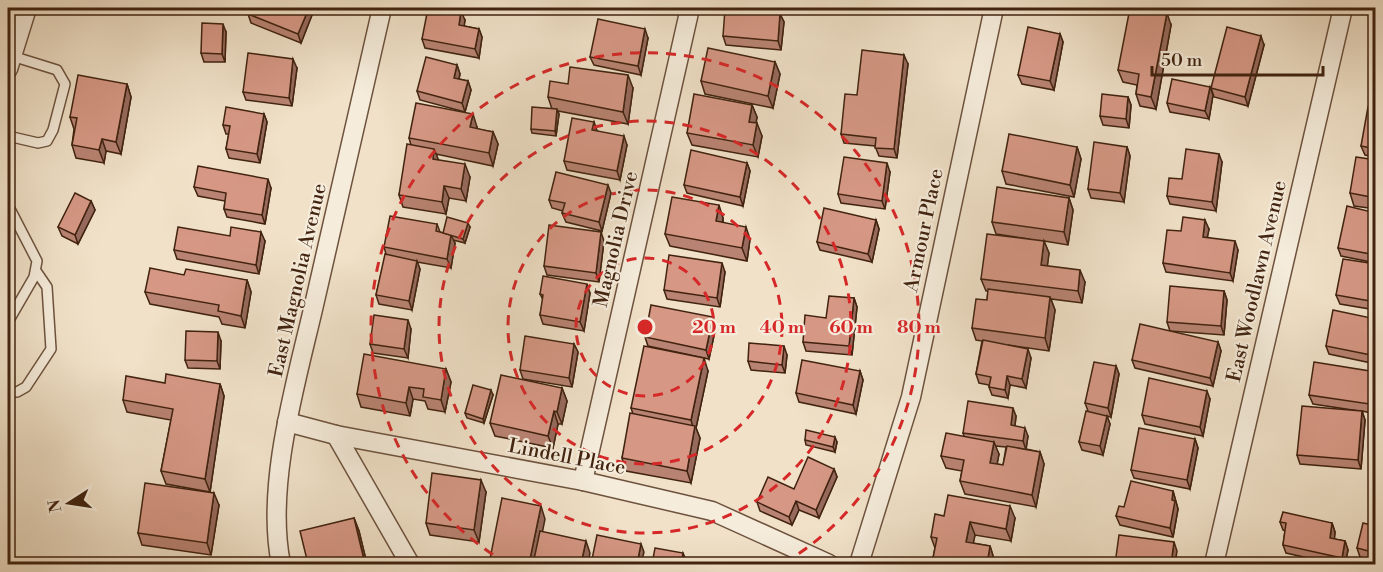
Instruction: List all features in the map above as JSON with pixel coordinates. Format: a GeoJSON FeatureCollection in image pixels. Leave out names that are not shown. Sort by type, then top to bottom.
{"type":"FeatureCollection","features":[{"type":"Feature","properties":{"kind":"street"},"geometry":{"type":"LineString","coordinates":[[10,63],[27,8]]}},
{"type":"Feature","properties":{"kind":"street","name":"East Magnolia Avenue"},"geometry":{"type":"LineString","coordinates":[[281,564],[276,524],[277,498],[288,422],[382,8]]}},
{"type":"Feature","properties":{"kind":"street","name":"Magnolia Drive"},"geometry":{"type":"LineString","coordinates":[[583,481],[690,8]]}},
{"type":"Feature","properties":{"kind":"street","name":"Armour Place"},"geometry":{"type":"LineString","coordinates":[[859,564],[911,397],[994,8]]}},
{"type":"Feature","properties":{"kind":"street","name":"East Woodlawn Avenue"},"geometry":{"type":"LineString","coordinates":[[1214,564],[1343,8]]}},
{"type":"Feature","properties":{"kind":"street","name":"Lindell Place"},"geometry":{"type":"LineString","coordinates":[[288,422],[336,435],[583,481],[712,511],[829,564]]}},
{"type":"Feature","properties":{"kind":"street"},"geometry":{"type":"LineString","coordinates":[[336,435],[410,564]]}},
{"type":"Feature","properties":{"kind":"lane"},"geometry":{"type":"LineString","coordinates":[[8,136],[38,143],[47,141],[53,130],[65,84],[57,70],[10,63]]}},
{"type":"Feature","properties":{"kind":"lane"},"geometry":{"type":"LineString","coordinates":[[8,205],[37,261],[34,277],[8,322]]}},
{"type":"Feature","properties":{"kind":"lane"},"geometry":{"type":"LineString","coordinates":[[8,392],[17,392],[26,387],[51,349],[47,287],[36,271]]}},
{"type":"Feature","properties":{"kind":"building"},"geometry":{"type":"Polygon","coordinates":[[[250,8],[309,8],[298,34],[248,14],[250,8]]]}},
{"type":"Feature","properties":{"kind":"building"},"geometry":{"type":"Polygon","coordinates":[[[428,8],[461,11],[459,25],[479,29],[475,49],[422,39],[428,8]]]}},
{"type":"Feature","properties":{"kind":"building"},"geometry":{"type":"Polygon","coordinates":[[[1130,8],[1167,13],[1151,97],[1136,94],[1139,74],[1118,70],[1130,8]]]}},
{"type":"Feature","properties":{"kind":"building"},"geometry":{"type":"Polygon","coordinates":[[[725,9],[780,14],[778,41],[723,36],[725,9]]]}},
{"type":"Feature","properties":{"kind":"building"},"geometry":{"type":"Polygon","coordinates":[[[598,19],[645,29],[638,66],[590,57],[598,19]]]}},
{"type":"Feature","properties":{"kind":"building"},"geometry":{"type":"Polygon","coordinates":[[[202,23],[223,24],[222,54],[201,53],[202,23]]]}},
{"type":"Feature","properties":{"kind":"building"},"geometry":{"type":"Polygon","coordinates":[[[1028,27],[1060,34],[1050,81],[1018,75],[1028,27]]]}},
{"type":"Feature","properties":{"kind":"building"},"geometry":{"type":"Polygon","coordinates":[[[1227,27],[1261,36],[1245,97],[1211,88],[1227,27]]]}},
{"type":"Feature","properties":{"kind":"building"},"geometry":{"type":"Polygon","coordinates":[[[708,48],[775,62],[768,96],[701,81],[708,48]]]}},
{"type":"Feature","properties":{"kind":"building"},"geometry":{"type":"Polygon","coordinates":[[[862,50],[904,55],[894,149],[875,148],[876,138],[841,134],[845,94],[857,95],[862,50]]]}},
{"type":"Feature","properties":{"kind":"building"},"geometry":{"type":"Polygon","coordinates":[[[248,53],[293,59],[289,98],[243,92],[248,53]]]}},
{"type":"Feature","properties":{"kind":"building"},"geometry":{"type":"Polygon","coordinates":[[[426,57],[457,65],[454,78],[468,81],[462,103],[417,91],[426,57]]]}},
{"type":"Feature","properties":{"kind":"building"},"geometry":{"type":"Polygon","coordinates":[[[570,67],[628,75],[623,112],[548,97],[550,81],[568,84],[570,67]]]}},
{"type":"Feature","properties":{"kind":"building"},"geometry":{"type":"Polygon","coordinates":[[[78,75],[127,84],[116,142],[102,139],[99,150],[72,145],[77,118],[70,117],[78,75]]]}},
{"type":"Feature","properties":{"kind":"building"},"geometry":{"type":"Polygon","coordinates":[[[1172,79],[1210,87],[1205,111],[1167,103],[1172,79]]]}},
{"type":"Feature","properties":{"kind":"building"},"geometry":{"type":"Polygon","coordinates":[[[694,94],[752,105],[749,122],[757,123],[753,145],[687,133],[694,94]]]}},
{"type":"Feature","properties":{"kind":"building"},"geometry":{"type":"Polygon","coordinates":[[[1102,94],[1128,97],[1126,119],[1100,116],[1102,94]]]}},
{"type":"Feature","properties":{"kind":"building"},"geometry":{"type":"Polygon","coordinates":[[[416,103],[473,114],[470,127],[493,132],[489,153],[409,138],[416,103]]]}},
{"type":"Feature","properties":{"kind":"building"},"geometry":{"type":"Polygon","coordinates":[[[226,107],[264,114],[257,154],[226,149],[230,126],[223,125],[226,107]]]}},
{"type":"Feature","properties":{"kind":"building"},"geometry":{"type":"Polygon","coordinates":[[[532,107],[557,109],[555,131],[531,129],[532,107]]]}},
{"type":"Feature","properties":{"kind":"building"},"geometry":{"type":"Polygon","coordinates":[[[1368,107],[1376,109],[1376,149],[1361,146],[1368,107]]]}},
{"type":"Feature","properties":{"kind":"building"},"geometry":{"type":"Polygon","coordinates":[[[572,118],[594,122],[592,130],[624,136],[617,171],[564,161],[572,118]]]}},
{"type":"Feature","properties":{"kind":"building"},"geometry":{"type":"Polygon","coordinates":[[[1009,134],[1077,147],[1070,185],[1002,171],[1009,134]]]}},
{"type":"Feature","properties":{"kind":"building"},"geometry":{"type":"Polygon","coordinates":[[[1094,142],[1127,147],[1120,193],[1088,189],[1094,142]]]}},
{"type":"Feature","properties":{"kind":"building"},"geometry":{"type":"Polygon","coordinates":[[[407,144],[434,149],[433,159],[465,164],[461,189],[444,186],[442,202],[399,195],[407,144]]]}},
{"type":"Feature","properties":{"kind":"building"},"geometry":{"type":"Polygon","coordinates":[[[1186,149],[1219,154],[1212,202],[1167,196],[1169,178],[1182,179],[1186,149]]]}},
{"type":"Feature","properties":{"kind":"building"},"geometry":{"type":"Polygon","coordinates":[[[691,150],[747,163],[740,197],[684,185],[691,150]]]}},
{"type":"Feature","properties":{"kind":"building"},"geometry":{"type":"Polygon","coordinates":[[[844,157],[887,163],[882,201],[838,194],[844,157]]]}},
{"type":"Feature","properties":{"kind":"building"},"geometry":{"type":"Polygon","coordinates":[[[1356,157],[1376,160],[1376,198],[1350,193],[1356,157]]]}},
{"type":"Feature","properties":{"kind":"building"},"geometry":{"type":"Polygon","coordinates":[[[198,166],[268,179],[262,215],[224,209],[226,193],[194,187],[198,166]]]}},
{"type":"Feature","properties":{"kind":"building"},"geometry":{"type":"Polygon","coordinates":[[[556,172],[608,185],[599,222],[562,213],[565,203],[549,200],[556,172]]]}},
{"type":"Feature","properties":{"kind":"building"},"geometry":{"type":"Polygon","coordinates":[[[997,187],[1069,198],[1064,232],[992,222],[997,187]]]}},
{"type":"Feature","properties":{"kind":"building"},"geometry":{"type":"Polygon","coordinates":[[[75,193],[91,201],[75,235],[58,227],[75,193]]]}},
{"type":"Feature","properties":{"kind":"building"},"geometry":{"type":"Polygon","coordinates":[[[672,197],[719,205],[716,221],[746,227],[742,248],[665,234],[672,197]]]}},
{"type":"Feature","properties":{"kind":"building"},"geometry":{"type":"Polygon","coordinates":[[[1347,206],[1376,213],[1376,255],[1338,248],[1347,206]]]}},
{"type":"Feature","properties":{"kind":"building"},"geometry":{"type":"Polygon","coordinates":[[[824,208],[876,220],[868,254],[817,242],[824,208]]]}},
{"type":"Feature","properties":{"kind":"building"},"geometry":{"type":"Polygon","coordinates":[[[390,216],[437,224],[436,231],[451,235],[447,259],[384,247],[390,216]]]}},
{"type":"Feature","properties":{"kind":"building"},"geometry":{"type":"Polygon","coordinates":[[[447,217],[468,223],[463,239],[443,233],[447,217]]]}},
{"type":"Feature","properties":{"kind":"building"},"geometry":{"type":"Polygon","coordinates":[[[1183,217],[1205,220],[1203,237],[1235,241],[1230,273],[1163,263],[1167,230],[1181,231],[1183,217]]]}},
{"type":"Feature","properties":{"kind":"building"},"geometry":{"type":"Polygon","coordinates":[[[549,225],[601,232],[596,273],[544,266],[549,225]]]}},
{"type":"Feature","properties":{"kind":"building"},"geometry":{"type":"Polygon","coordinates":[[[178,227],[230,236],[231,227],[261,232],[256,265],[174,250],[178,227]]]}},
{"type":"Feature","properties":{"kind":"building"},"geometry":{"type":"Polygon","coordinates":[[[987,234],[1044,241],[1041,265],[1080,270],[1078,291],[981,279],[987,234]]]}},
{"type":"Feature","properties":{"kind":"building"},"geometry":{"type":"Polygon","coordinates":[[[385,254],[417,261],[409,301],[376,295],[385,254]]]}},
{"type":"Feature","properties":{"kind":"building"},"geometry":{"type":"Polygon","coordinates":[[[669,255],[722,263],[717,298],[664,290],[669,255]]]}},
{"type":"Feature","properties":{"kind":"building"},"geometry":{"type":"Polygon","coordinates":[[[1343,259],[1376,264],[1376,302],[1336,295],[1343,259]]]}},
{"type":"Feature","properties":{"kind":"building"},"geometry":{"type":"Polygon","coordinates":[[[150,268],[184,275],[186,269],[247,280],[241,316],[218,311],[219,305],[145,292],[150,268]]]}},
{"type":"Feature","properties":{"kind":"building"},"geometry":{"type":"Polygon","coordinates":[[[543,276],[587,284],[580,322],[540,315],[543,276]]]}},
{"type":"Feature","properties":{"kind":"building"},"geometry":{"type":"Polygon","coordinates":[[[1170,286],[1224,291],[1221,326],[1167,322],[1170,286]]]}},
{"type":"Feature","properties":{"kind":"building"},"geometry":{"type":"Polygon","coordinates":[[[988,289],[1050,297],[1045,338],[972,328],[976,299],[987,300],[988,289]]]}},
{"type":"Feature","properties":{"kind":"building"},"geometry":{"type":"Polygon","coordinates":[[[829,296],[854,298],[849,346],[803,342],[805,315],[826,318],[829,296]]]}},
{"type":"Feature","properties":{"kind":"building"},"geometry":{"type":"Polygon","coordinates":[[[651,305],[713,317],[706,350],[645,337],[651,305]]]}},
{"type":"Feature","properties":{"kind":"building"},"geometry":{"type":"Polygon","coordinates":[[[1333,310],[1376,319],[1376,356],[1326,346],[1333,310]]]}},
{"type":"Feature","properties":{"kind":"building"},"geometry":{"type":"Polygon","coordinates":[[[374,315],[408,320],[404,349],[370,344],[374,315]]]}},
{"type":"Feature","properties":{"kind":"building"},"geometry":{"type":"Polygon","coordinates":[[[1140,324],[1218,342],[1210,378],[1132,360],[1140,324]]]}},
{"type":"Feature","properties":{"kind":"building"},"geometry":{"type":"Polygon","coordinates":[[[186,331],[218,332],[217,361],[185,360],[186,331]]]}},
{"type":"Feature","properties":{"kind":"building"},"geometry":{"type":"Polygon","coordinates":[[[525,336],[574,344],[569,378],[520,370],[525,336]]]}},
{"type":"Feature","properties":{"kind":"building"},"geometry":{"type":"Polygon","coordinates":[[[983,340],[1028,349],[1022,379],[1007,376],[1005,390],[989,387],[991,377],[976,374],[983,340]]]}},
{"type":"Feature","properties":{"kind":"building"},"geometry":{"type":"Polygon","coordinates":[[[749,343],[784,346],[782,365],[748,361],[749,343]]]}},
{"type":"Feature","properties":{"kind":"building"},"geometry":{"type":"Polygon","coordinates":[[[644,346],[704,358],[691,420],[631,408],[644,346]]]}},
{"type":"Feature","properties":{"kind":"building"},"geometry":{"type":"Polygon","coordinates":[[[364,354],[446,369],[441,400],[423,397],[424,389],[409,387],[406,403],[357,394],[364,354]]]}},
{"type":"Feature","properties":{"kind":"building"},"geometry":{"type":"Polygon","coordinates":[[[802,360],[860,371],[853,405],[796,393],[802,360]]]}},
{"type":"Feature","properties":{"kind":"building"},"geometry":{"type":"Polygon","coordinates":[[[1094,362],[1116,366],[1108,408],[1085,403],[1094,362]]]}},
{"type":"Feature","properties":{"kind":"building"},"geometry":{"type":"Polygon","coordinates":[[[1314,362],[1376,372],[1376,405],[1309,395],[1314,362]]]}},
{"type":"Feature","properties":{"kind":"building"},"geometry":{"type":"Polygon","coordinates":[[[166,374],[220,384],[205,479],[161,471],[173,409],[123,400],[126,376],[165,383],[166,374]]]}},
{"type":"Feature","properties":{"kind":"building"},"geometry":{"type":"Polygon","coordinates":[[[501,375],[562,388],[557,412],[554,411],[548,436],[490,423],[501,375]]]}},
{"type":"Feature","properties":{"kind":"building"},"geometry":{"type":"Polygon","coordinates":[[[1149,378],[1207,391],[1200,427],[1142,415],[1149,378]]]}},
{"type":"Feature","properties":{"kind":"building"},"geometry":{"type":"Polygon","coordinates":[[[473,385],[491,390],[483,419],[465,413],[473,385]]]}},
{"type":"Feature","properties":{"kind":"building"},"geometry":{"type":"Polygon","coordinates":[[[968,401],[1013,408],[1011,425],[1025,428],[1023,441],[963,433],[968,401]]]}},
{"type":"Feature","properties":{"kind":"building"},"geometry":{"type":"Polygon","coordinates":[[[1302,406],[1362,411],[1358,460],[1297,455],[1302,406]]]}},
{"type":"Feature","properties":{"kind":"building"},"geometry":{"type":"Polygon","coordinates":[[[1086,411],[1107,416],[1100,446],[1079,442],[1086,411]]]}},
{"type":"Feature","properties":{"kind":"building"},"geometry":{"type":"Polygon","coordinates":[[[630,413],[695,426],[687,471],[622,458],[630,413]]]}},
{"type":"Feature","properties":{"kind":"building"},"geometry":{"type":"Polygon","coordinates":[[[1139,428],[1195,439],[1187,480],[1131,470],[1139,428]]]}},
{"type":"Feature","properties":{"kind":"building"},"geometry":{"type":"Polygon","coordinates":[[[806,430],[835,437],[833,447],[805,440],[806,430]]]}},
{"type":"Feature","properties":{"kind":"building"},"geometry":{"type":"Polygon","coordinates":[[[946,433],[994,442],[990,463],[1003,465],[1007,446],[1040,452],[1032,495],[960,481],[964,460],[941,456],[946,433]]]}},
{"type":"Feature","properties":{"kind":"building"},"geometry":{"type":"Polygon","coordinates":[[[808,457],[834,469],[816,510],[796,501],[789,517],[757,502],[768,477],[794,489],[808,457]]]}},
{"type":"Feature","properties":{"kind":"building"},"geometry":{"type":"Polygon","coordinates":[[[432,473],[481,480],[474,530],[426,523],[432,473]]]}},
{"type":"Feature","properties":{"kind":"building"},"geometry":{"type":"Polygon","coordinates":[[[1131,481],[1173,491],[1172,500],[1175,501],[1170,528],[1116,516],[1119,506],[1124,507],[1131,481]]]}},
{"type":"Feature","properties":{"kind":"building"},"geometry":{"type":"Polygon","coordinates":[[[145,483],[214,493],[207,543],[138,533],[145,483]]]}},
{"type":"Feature","properties":{"kind":"building"},"geometry":{"type":"Polygon","coordinates":[[[948,495],[1010,506],[1006,529],[970,522],[966,542],[990,546],[987,564],[932,563],[937,538],[931,537],[935,514],[944,516],[948,495]]]}},
{"type":"Feature","properties":{"kind":"building"},"geometry":{"type":"Polygon","coordinates":[[[502,498],[541,506],[529,564],[489,564],[502,498]]]}},
{"type":"Feature","properties":{"kind":"building"},"geometry":{"type":"Polygon","coordinates":[[[1283,512],[1332,523],[1330,538],[1345,541],[1342,558],[1283,545],[1286,523],[1280,522],[1283,512]]]}},
{"type":"Feature","properties":{"kind":"building"},"geometry":{"type":"Polygon","coordinates":[[[354,518],[365,564],[348,564],[346,558],[331,562],[331,564],[308,564],[300,531],[354,518]]]}},
{"type":"Feature","properties":{"kind":"building"},"geometry":{"type":"Polygon","coordinates":[[[1363,523],[1376,526],[1376,553],[1357,548],[1363,523]]]}},
{"type":"Feature","properties":{"kind":"building"},"geometry":{"type":"Polygon","coordinates":[[[540,531],[586,541],[581,564],[533,564],[540,531]]]}},
{"type":"Feature","properties":{"kind":"building"},"geometry":{"type":"Polygon","coordinates":[[[597,535],[641,544],[637,564],[591,564],[597,535]]]}},
{"type":"Feature","properties":{"kind":"building"},"geometry":{"type":"Polygon","coordinates":[[[1119,535],[1174,542],[1171,564],[1115,564],[1119,535]]]}},
{"type":"Feature","properties":{"kind":"building"},"geometry":{"type":"Polygon","coordinates":[[[655,548],[683,553],[681,564],[652,564],[655,548]]]}}]}
